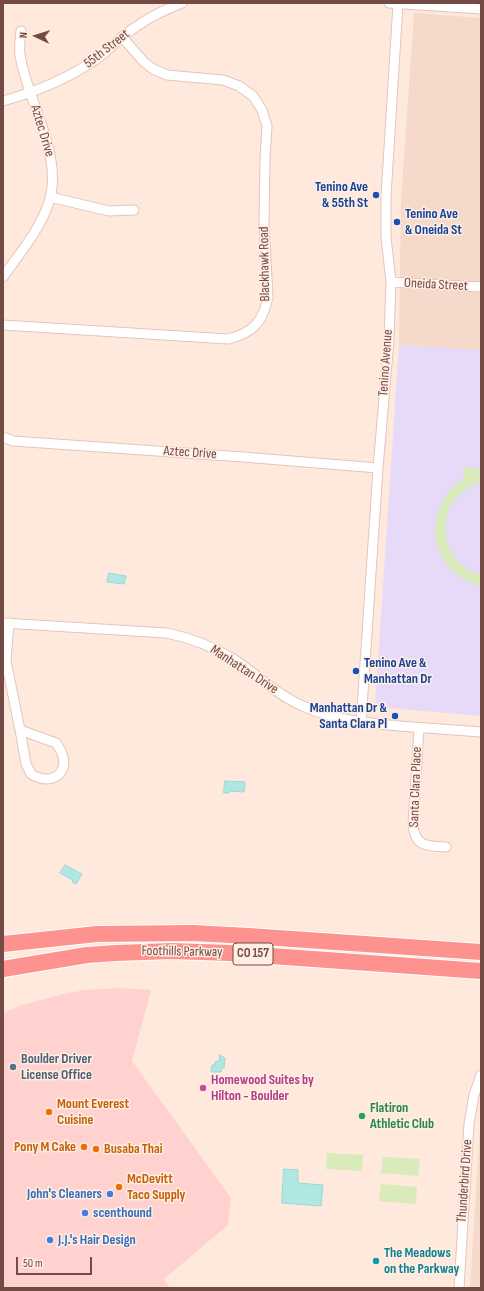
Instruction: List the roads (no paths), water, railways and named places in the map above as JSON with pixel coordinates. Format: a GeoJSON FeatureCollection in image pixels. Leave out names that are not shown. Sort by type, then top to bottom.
{"type":"FeatureCollection","features":[{"type":"Feature","properties":{"kind":"highway","name":"Foothills Parkway"},"geometry":{"type":"LineString","coordinates":[[3,944],[97,934],[193,933],[481,952]]}},
{"type":"Feature","properties":{"kind":"highway","name":"Foothills Parkway"},"geometry":{"type":"LineString","coordinates":[[3,969],[123,952],[172,951],[229,953],[481,971]]}},
{"type":"Feature","properties":{"kind":"street","name":"55th Street"},"geometry":{"type":"LineString","coordinates":[[3,101],[61,80],[97,59],[122,37],[150,18],[164,10],[182,3]]}},
{"type":"Feature","properties":{"kind":"street"},"geometry":{"type":"LineString","coordinates":[[394,3],[481,9]]}},
{"type":"Feature","properties":{"kind":"street","name":"Tenino Avenue"},"geometry":{"type":"LineString","coordinates":[[361,723],[391,282],[386,237],[386,196],[394,3]]}},
{"type":"Feature","properties":{"kind":"street","name":"Aztec Drive"},"geometry":{"type":"LineString","coordinates":[[3,277],[7,263],[40,223],[50,197],[53,177],[51,155],[20,57],[19,45],[21,31]]}},
{"type":"Feature","properties":{"kind":"street","name":"Blackhawk Road"},"geometry":{"type":"LineString","coordinates":[[3,325],[228,339],[242,335],[254,328],[266,309],[268,297],[264,224],[267,126],[262,110],[253,96],[239,86],[223,80],[167,75],[153,69],[144,62],[122,37]]}},
{"type":"Feature","properties":{"kind":"street","name":"55th Street"},"geometry":{"type":"LineString","coordinates":[[3,95],[30,92]]}},
{"type":"Feature","properties":{"kind":"street"},"geometry":{"type":"LineString","coordinates":[[50,197],[109,212],[134,210]]}},
{"type":"Feature","properties":{"kind":"street","name":"Oneida Street"},"geometry":{"type":"LineString","coordinates":[[391,282],[481,287]]}},
{"type":"Feature","properties":{"kind":"street","name":"Aztec Drive"},"geometry":{"type":"LineString","coordinates":[[3,437],[13,441],[235,456],[378,468]]}},
{"type":"Feature","properties":{"kind":"street"},"geometry":{"type":"LineString","coordinates":[[6,623],[6,662],[26,764],[31,774],[38,778],[54,778],[62,772],[64,768],[63,757],[56,743],[20,730]]}},
{"type":"Feature","properties":{"kind":"street","name":"Manhattan Drive"},"geometry":{"type":"LineString","coordinates":[[6,623],[181,636],[208,645],[232,659],[274,691],[304,707],[328,716],[361,723],[481,732]]}},
{"type":"Feature","properties":{"kind":"street","name":"Santa Clara Place"},"geometry":{"type":"LineString","coordinates":[[419,728],[413,825],[414,833],[421,844],[427,846],[446,847]]}},
{"type":"Feature","properties":{"kind":"street","name":"Thunderbird Drive"},"geometry":{"type":"LineString","coordinates":[[459,1288],[469,1124],[474,1094],[481,1075]]}},
{"type":"Feature","properties":{"kind":"water"},"geometry":{"type":"Polygon","coordinates":[[[109,573],[126,576],[124,584],[107,582],[109,573]]]}},
{"type":"Feature","properties":{"kind":"water"},"geometry":{"type":"Polygon","coordinates":[[[225,781],[245,782],[244,792],[229,791],[229,793],[224,793],[225,781]]]}},
{"type":"Feature","properties":{"kind":"water"},"geometry":{"type":"Polygon","coordinates":[[[65,865],[82,874],[76,884],[72,882],[73,880],[60,873],[65,865]]]}},
{"type":"Feature","properties":{"kind":"water"},"geometry":{"type":"Polygon","coordinates":[[[220,1055],[225,1058],[224,1068],[221,1068],[221,1072],[211,1072],[212,1065],[215,1065],[215,1062],[219,1061],[220,1055]]]}},
{"type":"Feature","properties":{"kind":"water"},"geometry":{"type":"Polygon","coordinates":[[[284,1169],[298,1170],[298,1183],[323,1185],[321,1206],[282,1203],[284,1169]]]}},
{"type":"Feature","properties":{"kind":"place","name":"Tenino Ave & 55th St"},"geometry":{"type":"Point","coordinates":[376,195]}},
{"type":"Feature","properties":{"kind":"place","name":"Tenino Ave & Oneida St"},"geometry":{"type":"Point","coordinates":[397,222]}},
{"type":"Feature","properties":{"kind":"place","name":"Tenino Ave & Manhattan Dr"},"geometry":{"type":"Point","coordinates":[356,671]}},
{"type":"Feature","properties":{"kind":"place","name":"Manhattan Dr & Santa Clara Pl"},"geometry":{"type":"Point","coordinates":[395,716]}},
{"type":"Feature","properties":{"kind":"place","name":"Boulder Driver License Office"},"geometry":{"type":"Point","coordinates":[13,1067]}},
{"type":"Feature","properties":{"kind":"place","name":"Homewood Suites by Hilton - Boulder"},"geometry":{"type":"Point","coordinates":[203,1088]}},
{"type":"Feature","properties":{"kind":"place","name":"Mount Everest Cuisine"},"geometry":{"type":"Point","coordinates":[49,1112]}},
{"type":"Feature","properties":{"kind":"place","name":"Flatiron Athletic Club"},"geometry":{"type":"Point","coordinates":[362,1116]}},
{"type":"Feature","properties":{"kind":"place","name":"Pony M Cake"},"geometry":{"type":"Point","coordinates":[84,1147]}},
{"type":"Feature","properties":{"kind":"place","name":"Busaba Thai"},"geometry":{"type":"Point","coordinates":[96,1149]}},
{"type":"Feature","properties":{"kind":"place","name":"McDevitt Taco Supply"},"geometry":{"type":"Point","coordinates":[119,1187]}},
{"type":"Feature","properties":{"kind":"place","name":"John's Cleaners"},"geometry":{"type":"Point","coordinates":[110,1194]}},
{"type":"Feature","properties":{"kind":"place","name":"scenthound"},"geometry":{"type":"Point","coordinates":[85,1213]}},
{"type":"Feature","properties":{"kind":"place","name":"J.J.'s Hair Design"},"geometry":{"type":"Point","coordinates":[50,1240]}},
{"type":"Feature","properties":{"kind":"place","name":"The Meadows on the Parkway"},"geometry":{"type":"Point","coordinates":[376,1261]}}]}
